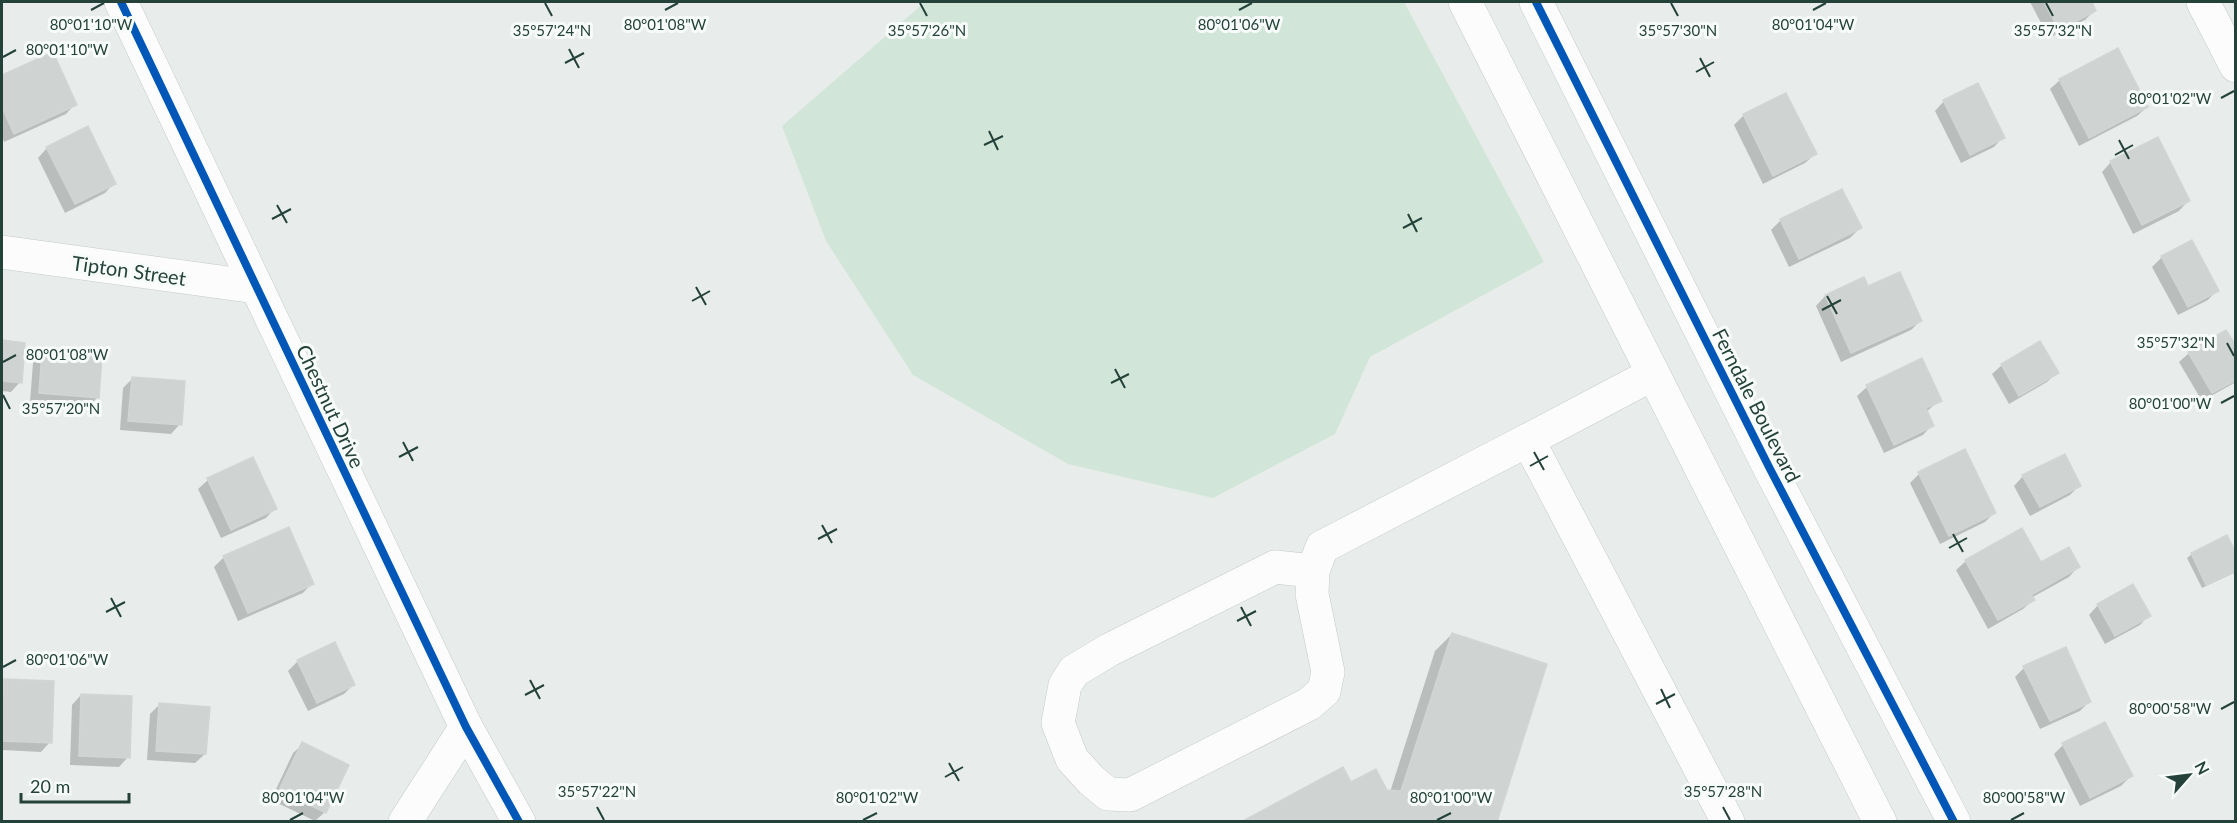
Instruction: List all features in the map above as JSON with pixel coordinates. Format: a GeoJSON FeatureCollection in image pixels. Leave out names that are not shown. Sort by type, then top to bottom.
{"type":"FeatureCollection","features":[{"type":"Feature","properties":{"kind":"street","name":"Chestnut Drive"},"geometry":{"type":"LineString","coordinates":[[121,2],[466,727],[519,822]]}},
{"type":"Feature","properties":{"kind":"street"},"geometry":{"type":"LineString","coordinates":[[1465,2],[1880,822]]}},
{"type":"Feature","properties":{"kind":"street","name":"Ferndale Boulevard"},"geometry":{"type":"LineString","coordinates":[[1536,2],[1769,467],[1954,822]]}},
{"type":"Feature","properties":{"kind":"street"},"geometry":{"type":"LineString","coordinates":[[2203,2],[2235,66]]}},
{"type":"Feature","properties":{"kind":"street","name":"Tipton Street"},"geometry":{"type":"LineString","coordinates":[[2,252],[256,287]]}},
{"type":"Feature","properties":{"kind":"street"},"geometry":{"type":"LineString","coordinates":[[1313,571],[1275,567],[1109,650],[1074,670],[1065,685],[1058,723],[1072,759],[1091,780],[1108,794],[1130,795],[1309,704],[1324,691],[1328,672],[1312,594],[1313,571],[1322,547],[1653,374]]}},
{"type":"Feature","properties":{"kind":"street"},"geometry":{"type":"LineString","coordinates":[[1528,440],[1728,822]]}},
{"type":"Feature","properties":{"kind":"street"},"geometry":{"type":"LineString","coordinates":[[405,822],[466,727]]}},
{"type":"Feature","properties":{"kind":"green space"},"geometry":{"type":"Polygon","coordinates":[[[925,2],[1404,2],[1544,262],[1370,357],[1335,434],[1213,498],[1068,464],[913,375],[826,241],[782,126],[925,2]]]}},
{"type":"Feature","properties":{"kind":"building"},"geometry":{"type":"Polygon","coordinates":[[[2044,2],[2092,2],[2096,11],[2059,30],[2044,2]]]}},
{"type":"Feature","properties":{"kind":"building"},"geometry":{"type":"Polygon","coordinates":[[[2118,48],[2148,107],[2089,138],[2059,79],[2118,48]]]}},
{"type":"Feature","properties":{"kind":"building"},"geometry":{"type":"Polygon","coordinates":[[[53,52],[77,105],[14,134],[2,107],[2,75],[53,52]]]}},
{"type":"Feature","properties":{"kind":"building"},"geometry":{"type":"Polygon","coordinates":[[[1978,83],[2005,138],[1970,155],[1943,100],[1978,83]]]}},
{"type":"Feature","properties":{"kind":"building"},"geometry":{"type":"Polygon","coordinates":[[[1786,93],[1817,154],[1773,176],[1743,114],[1786,93]]]}},
{"type":"Feature","properties":{"kind":"building"},"geometry":{"type":"Polygon","coordinates":[[[88,126],[116,184],[75,204],[46,147],[88,126]]]}},
{"type":"Feature","properties":{"kind":"building"},"geometry":{"type":"Polygon","coordinates":[[[2158,137],[2190,201],[2142,225],[2110,161],[2158,137]]]}},
{"type":"Feature","properties":{"kind":"building"},"geometry":{"type":"Polygon","coordinates":[[[1842,189],[1862,228],[1799,259],[1780,219],[1842,189]]]}},
{"type":"Feature","properties":{"kind":"building"},"geometry":{"type":"Polygon","coordinates":[[[2192,240],[2219,291],[2188,307],[2161,256],[2192,240]]]}},
{"type":"Feature","properties":{"kind":"building"},"geometry":{"type":"Polygon","coordinates":[[[1900,272],[1922,321],[1851,353],[1825,295],[1864,277],[1868,286],[1900,272]]]}},
{"type":"Feature","properties":{"kind":"building"},"geometry":{"type":"Polygon","coordinates":[[[2226,330],[2236,346],[2236,380],[2212,393],[2188,352],[2226,330]]]}},
{"type":"Feature","properties":{"kind":"building"},"geometry":{"type":"Polygon","coordinates":[[[2,340],[25,343],[22,383],[2,381],[2,340]]]}},
{"type":"Feature","properties":{"kind":"building"},"geometry":{"type":"Polygon","coordinates":[[[2040,341],[2059,373],[2019,396],[2001,364],[2040,341]]]}},
{"type":"Feature","properties":{"kind":"building"},"geometry":{"type":"Polygon","coordinates":[[[42,352],[102,357],[99,398],[39,393],[42,352]]]}},
{"type":"Feature","properties":{"kind":"building"},"geometry":{"type":"Polygon","coordinates":[[[1922,358],[1942,401],[1926,408],[1934,426],[1894,445],[1866,385],[1922,358]]]}},
{"type":"Feature","properties":{"kind":"building"},"geometry":{"type":"Polygon","coordinates":[[[132,377],[185,381],[182,425],[128,421],[132,377]]]}},
{"type":"Feature","properties":{"kind":"building"},"geometry":{"type":"Polygon","coordinates":[[[1965,449],[1996,513],[1949,536],[1918,472],[1965,449]]]}},
{"type":"Feature","properties":{"kind":"building"},"geometry":{"type":"Polygon","coordinates":[[[2065,454],[2081,486],[2040,507],[2022,475],[2065,454]]]}},
{"type":"Feature","properties":{"kind":"building"},"geometry":{"type":"Polygon","coordinates":[[[253,457],[277,509],[231,530],[207,478],[253,457]]]}},
{"type":"Feature","properties":{"kind":"building"},"geometry":{"type":"Polygon","coordinates":[[[289,527],[314,584],[248,613],[223,556],[289,527]]]}},
{"type":"Feature","properties":{"kind":"building"},"geometry":{"type":"Polygon","coordinates":[[[2022,528],[2041,562],[2069,547],[2080,567],[2031,595],[2035,600],[1998,620],[1965,560],[2022,528]]]}},
{"type":"Feature","properties":{"kind":"building"},"geometry":{"type":"Polygon","coordinates":[[[2227,535],[2236,553],[2236,571],[2206,585],[2191,553],[2227,535]]]}},
{"type":"Feature","properties":{"kind":"building"},"geometry":{"type":"Polygon","coordinates":[[[2133,584],[2151,616],[2115,636],[2097,604],[2133,584]]]}},
{"type":"Feature","properties":{"kind":"building"},"geometry":{"type":"Polygon","coordinates":[[[1452,633],[1547,664],[1497,822],[1241,822],[1343,767],[1351,782],[1376,769],[1387,790],[1401,791],[1452,633]]]}},
{"type":"Feature","properties":{"kind":"building"},"geometry":{"type":"Polygon","coordinates":[[[335,642],[355,685],[317,703],[297,660],[335,642]]]}},
{"type":"Feature","properties":{"kind":"building"},"geometry":{"type":"Polygon","coordinates":[[[2066,647],[2091,702],[2050,721],[2023,666],[2066,647]]]}},
{"type":"Feature","properties":{"kind":"building"},"geometry":{"type":"Polygon","coordinates":[[[3,679],[54,681],[52,743],[2,741],[3,679]]]}},
{"type":"Feature","properties":{"kind":"building"},"geometry":{"type":"Polygon","coordinates":[[[81,694],[132,696],[130,758],[79,756],[81,694]]]}},
{"type":"Feature","properties":{"kind":"building"},"geometry":{"type":"Polygon","coordinates":[[[159,703],[210,707],[206,754],[156,751],[159,703]]]}},
{"type":"Feature","properties":{"kind":"building"},"geometry":{"type":"Polygon","coordinates":[[[2105,722],[2133,776],[2090,798],[2062,743],[2105,722]]]}},
{"type":"Feature","properties":{"kind":"building"},"geometry":{"type":"Polygon","coordinates":[[[302,742],[349,765],[326,813],[279,790],[302,742]]]}},
{"type":"Feature","properties":{"kind":"cycle path"},"geometry":{"type":"LineString","coordinates":[[121,2],[466,727],[519,822]]}},
{"type":"Feature","properties":{"kind":"cycle path"},"geometry":{"type":"LineString","coordinates":[[1536,2],[1769,467],[1954,822]]}}]}
